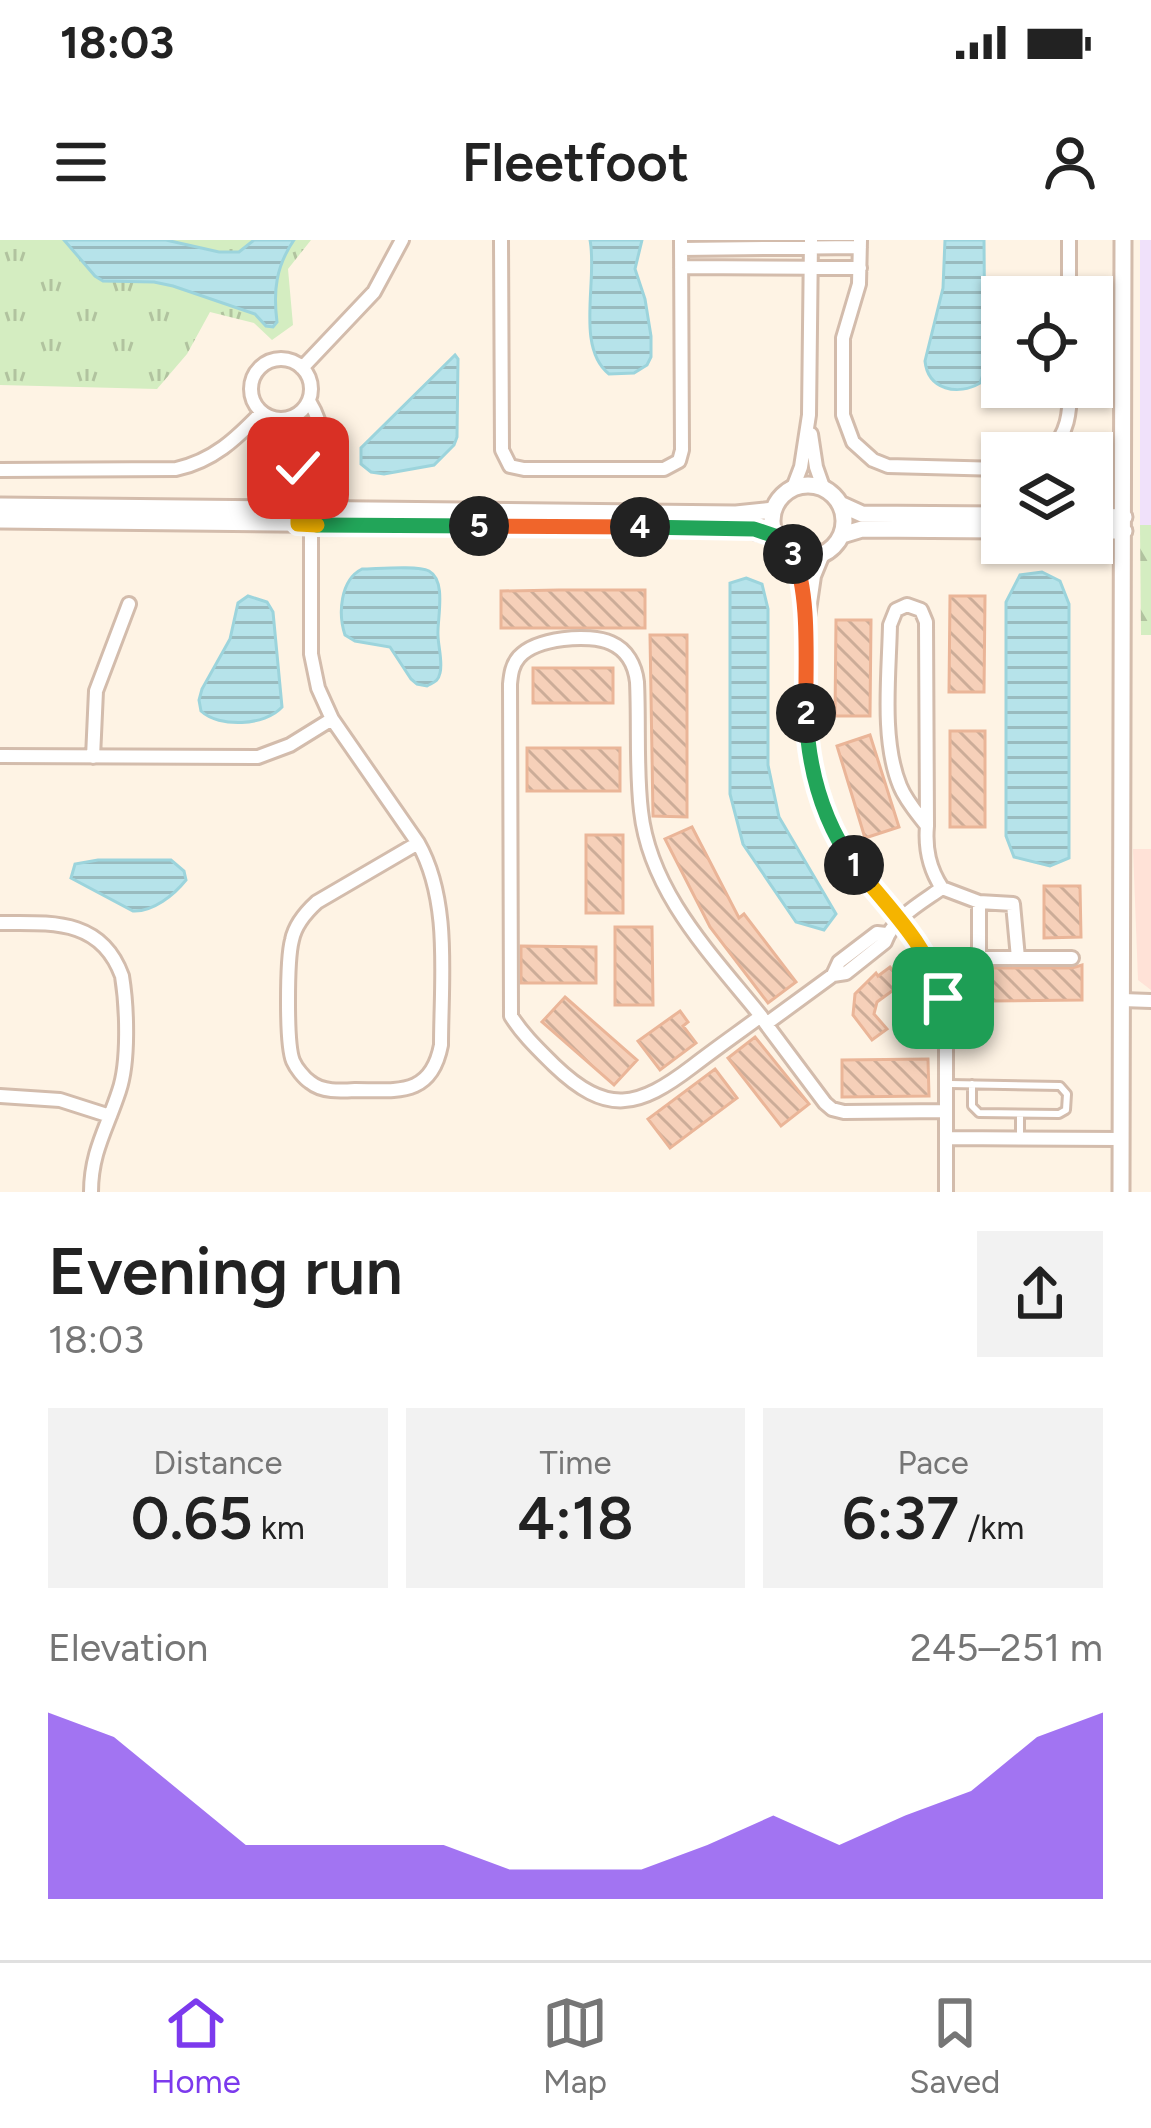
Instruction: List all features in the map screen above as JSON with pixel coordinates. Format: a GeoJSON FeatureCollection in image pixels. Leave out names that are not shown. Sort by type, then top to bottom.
{"type":"FeatureCollection","features":[{"type":"Feature","properties":{"kind":"street"},"geometry":{"type":"LineString","coordinates":[[302,368],[374,292],[402,240]]}},
{"type":"Feature","properties":{"kind":"street"},"geometry":{"type":"LineString","coordinates":[[501,240],[502,450],[514,469],[664,469],[679,460],[681,244],[767,248],[860,244],[857,295],[843,338],[843,415],[848,433],[862,452],[888,466],[981,469]]}},
{"type":"Feature","properties":{"kind":"street"},"geometry":{"type":"LineString","coordinates":[[1069,240],[1069,276]]}},
{"type":"Feature","properties":{"kind":"street"},"geometry":{"type":"LineString","coordinates":[[1121,1192],[1124,240]]}},
{"type":"Feature","properties":{"kind":"street"},"geometry":{"type":"LineString","coordinates":[[793,488],[809,415],[811,244]]}},
{"type":"Feature","properties":{"kind":"street"},"geometry":{"type":"LineString","coordinates":[[681,267],[860,268]]}},
{"type":"Feature","properties":{"kind":"street"},"geometry":{"type":"LineString","coordinates":[[311,518],[326,452],[323,432],[302,368],[275,360],[253,378],[252,396],[262,412],[281,419],[296,440],[311,518],[311,655],[318,688],[332,719],[418,843],[435,880],[440,913],[442,1045],[438,1061],[420,1083],[405,1090],[321,1088],[309,1082],[291,1058],[292,936],[317,902],[418,843]]}},
{"type":"Feature","properties":{"kind":"street"},"geometry":{"type":"LineString","coordinates":[[281,419],[298,414],[309,400]]}},
{"type":"Feature","properties":{"kind":"street"},"geometry":{"type":"LineString","coordinates":[[0,470],[176,469],[222,450],[262,412]]}},
{"type":"Feature","properties":{"kind":"street"},"geometry":{"type":"LineString","coordinates":[[809,415],[823,488]]}},
{"type":"Feature","properties":{"kind":"street"},"geometry":{"type":"LineString","coordinates":[[841,503],[842,535],[823,554],[794,554],[775,536],[773,510],[784,493],[808,484],[823,488],[862,514],[981,515]]}},
{"type":"Feature","properties":{"kind":"street"},"geometry":{"type":"LineString","coordinates":[[0,506],[743,528],[775,536]]}},
{"type":"Feature","properties":{"kind":"street"},"geometry":{"type":"LineString","coordinates":[[0,520],[773,510]]}},
{"type":"Feature","properties":{"kind":"street"},"geometry":{"type":"LineString","coordinates":[[1113,521],[1124,524]]}},
{"type":"Feature","properties":{"kind":"street"},"geometry":{"type":"LineString","coordinates":[[1113,526],[1124,524]]}},
{"type":"Feature","properties":{"kind":"street"},"geometry":{"type":"LineString","coordinates":[[842,535],[862,530],[981,530]]}},
{"type":"Feature","properties":{"kind":"street"},"geometry":{"type":"LineString","coordinates":[[794,554],[806,630],[806,722],[815,786],[849,860],[928,961],[941,991],[946,1017],[946,1192]]}},
{"type":"Feature","properties":{"kind":"street"},"geometry":{"type":"LineString","coordinates":[[806,630],[814,575],[823,554]]}},
{"type":"Feature","properties":{"kind":"street"},"geometry":{"type":"LineString","coordinates":[[93,757],[96,691],[129,604]]}},
{"type":"Feature","properties":{"kind":"street"},"geometry":{"type":"LineString","coordinates":[[927,826],[899,786],[889,734],[890,625],[896,610],[908,605],[921,610],[926,622],[927,826],[927,854],[942,888],[979,902],[1013,904],[1018,958]]}},
{"type":"Feature","properties":{"kind":"street"},"geometry":{"type":"LineString","coordinates":[[942,888],[886,934],[877,933],[838,962],[832,975],[764,1020],[662,1090],[633,1100],[614,1100],[583,1089],[524,1036],[511,1016],[510,684],[517,659],[544,642],[599,640],[630,659],[637,682],[641,812],[652,855],[685,920],[764,1020],[832,1109],[946,1111]]}},
{"type":"Feature","properties":{"kind":"street"},"geometry":{"type":"LineString","coordinates":[[0,756],[258,757],[290,745],[332,719]]}},
{"type":"Feature","properties":{"kind":"street"},"geometry":{"type":"LineString","coordinates":[[979,902],[979,958],[1072,958]]}},
{"type":"Feature","properties":{"kind":"street"},"geometry":{"type":"LineString","coordinates":[[0,923],[53,923],[79,929],[101,943],[117,964],[124,987],[124,1065],[119,1091],[97,1144],[91,1192]]}},
{"type":"Feature","properties":{"kind":"street"},"geometry":{"type":"LineString","coordinates":[[1122,1000],[1151,1000]]}},
{"type":"Feature","properties":{"kind":"street"},"geometry":{"type":"LineString","coordinates":[[0,1096],[60,1100],[110,1116]]}},
{"type":"Feature","properties":{"kind":"street"},"geometry":{"type":"LineString","coordinates":[[946,1138],[1122,1139]]}},
{"type":"Feature","properties":{"kind":"lane"},"geometry":{"type":"LineString","coordinates":[[767,248],[768,267]]}},
{"type":"Feature","properties":{"kind":"lane"},"geometry":{"type":"LineString","coordinates":[[946,1084],[972,1084],[1060,1086],[1067,1094],[1066,1110],[975,1111],[972,1084]]}},
{"type":"Feature","properties":{"kind":"lane"},"geometry":{"type":"LineString","coordinates":[[1020,1114],[1020,1138]]}},
{"type":"Feature","properties":{"kind":"shaded area"},"geometry":{"type":"Polygon","coordinates":[[[1140,240],[1151,240],[1151,525],[1140,525],[1140,240]]]}},
{"type":"Feature","properties":{"kind":"shaded area"},"geometry":{"type":"Polygon","coordinates":[[[1133,849],[1151,849],[1151,990],[1138,980],[1133,849]]]}},
{"type":"Feature","properties":{"kind":"green space"},"geometry":{"type":"Polygon","coordinates":[[[0,240],[311,240],[288,269],[293,325],[272,340],[254,323],[210,312],[187,354],[157,389],[0,385],[0,240]]]}},
{"type":"Feature","properties":{"kind":"green space"},"geometry":{"type":"Polygon","coordinates":[[[1140,525],[1151,525],[1151,635],[1141,635],[1140,525]]]}},
{"type":"Feature","properties":{"kind":"water"},"geometry":{"type":"Polygon","coordinates":[[[64,240],[166,240],[239,252],[254,240],[294,240],[277,279],[273,327],[255,314],[173,286],[103,281],[64,240]]]}},
{"type":"Feature","properties":{"kind":"water"},"geometry":{"type":"Polygon","coordinates":[[[590,240],[642,240],[635,269],[645,299],[651,357],[634,373],[609,374],[593,347],[590,240]]]}},
{"type":"Feature","properties":{"kind":"water"},"geometry":{"type":"Polygon","coordinates":[[[945,240],[984,240],[981,380],[963,389],[938,384],[925,361],[943,288],[945,240]]]}},
{"type":"Feature","properties":{"kind":"water"},"geometry":{"type":"Polygon","coordinates":[[[455,355],[454,445],[434,465],[371,472],[361,464],[361,448],[455,355]]]}},
{"type":"Feature","properties":{"kind":"water"},"geometry":{"type":"Polygon","coordinates":[[[415,568],[435,576],[441,664],[434,683],[417,684],[390,647],[345,635],[343,598],[349,581],[362,569],[415,568]]]}},
{"type":"Feature","properties":{"kind":"water"},"geometry":{"type":"Polygon","coordinates":[[[1042,572],[1060,581],[1069,604],[1069,858],[1050,866],[1014,857],[1006,836],[1006,602],[1020,575],[1042,572]]]}},
{"type":"Feature","properties":{"kind":"water"},"geometry":{"type":"Polygon","coordinates":[[[746,578],[762,584],[768,609],[768,765],[779,817],[836,914],[824,930],[796,922],[743,844],[730,794],[730,583],[746,578]]]}},
{"type":"Feature","properties":{"kind":"water"},"geometry":{"type":"Polygon","coordinates":[[[248,596],[267,602],[273,612],[282,707],[254,721],[219,720],[201,711],[199,700],[230,639],[238,603],[248,596]]]}},
{"type":"Feature","properties":{"kind":"water"},"geometry":{"type":"Polygon","coordinates":[[[171,860],[184,871],[186,880],[162,902],[133,911],[71,878],[75,864],[171,860]]]}},
{"type":"Feature","properties":{"kind":"building"},"geometry":{"type":"Polygon","coordinates":[[[645,590],[645,628],[501,628],[501,591],[645,590]]]}},
{"type":"Feature","properties":{"kind":"building"},"geometry":{"type":"Polygon","coordinates":[[[950,596],[985,596],[984,692],[949,692],[950,596]]]}},
{"type":"Feature","properties":{"kind":"building"},"geometry":{"type":"Polygon","coordinates":[[[836,620],[871,620],[870,716],[835,716],[836,620]]]}},
{"type":"Feature","properties":{"kind":"building"},"geometry":{"type":"Polygon","coordinates":[[[650,635],[687,635],[687,817],[653,816],[650,635]]]}},
{"type":"Feature","properties":{"kind":"building"},"geometry":{"type":"Polygon","coordinates":[[[533,668],[613,668],[613,703],[533,703],[533,668]]]}},
{"type":"Feature","properties":{"kind":"building"},"geometry":{"type":"Polygon","coordinates":[[[950,731],[985,731],[985,827],[950,827],[950,731]]]}},
{"type":"Feature","properties":{"kind":"building"},"geometry":{"type":"Polygon","coordinates":[[[870,735],[899,827],[865,838],[837,746],[870,735]]]}},
{"type":"Feature","properties":{"kind":"building"},"geometry":{"type":"Polygon","coordinates":[[[527,748],[620,748],[620,791],[527,791],[527,748]]]}},
{"type":"Feature","properties":{"kind":"building"},"geometry":{"type":"Polygon","coordinates":[[[692,827],[739,918],[744,914],[796,982],[768,1003],[710,927],[665,839],[692,827]]]}},
{"type":"Feature","properties":{"kind":"building"},"geometry":{"type":"Polygon","coordinates":[[[586,835],[623,835],[623,913],[586,913],[586,835]]]}},
{"type":"Feature","properties":{"kind":"building"},"geometry":{"type":"Polygon","coordinates":[[[1044,886],[1080,886],[1081,937],[1044,938],[1044,886]]]}},
{"type":"Feature","properties":{"kind":"building"},"geometry":{"type":"Polygon","coordinates":[[[615,927],[652,927],[653,1005],[615,1005],[615,927]]]}},
{"type":"Feature","properties":{"kind":"building"},"geometry":{"type":"Polygon","coordinates":[[[521,946],[596,947],[596,983],[521,983],[521,946]]]}},
{"type":"Feature","properties":{"kind":"building"},"geometry":{"type":"Polygon","coordinates":[[[1082,965],[1082,1000],[986,1001],[985,968],[1082,965]]]}},
{"type":"Feature","properties":{"kind":"building"},"geometry":{"type":"Polygon","coordinates":[[[890,967],[903,983],[877,1002],[874,1014],[887,1029],[872,1040],[853,1015],[855,994],[876,973],[890,967]]]}},
{"type":"Feature","properties":{"kind":"building"},"geometry":{"type":"Polygon","coordinates":[[[565,997],[637,1060],[614,1085],[542,1022],[565,997]]]}},
{"type":"Feature","properties":{"kind":"building"},"geometry":{"type":"Polygon","coordinates":[[[680,1011],[688,1022],[683,1026],[696,1043],[660,1070],[638,1041],[680,1011]]]}},
{"type":"Feature","properties":{"kind":"building"},"geometry":{"type":"Polygon","coordinates":[[[755,1037],[809,1104],[781,1126],[728,1058],[755,1037]]]}},
{"type":"Feature","properties":{"kind":"building"},"geometry":{"type":"Polygon","coordinates":[[[928,1059],[929,1096],[842,1097],[842,1060],[928,1059]]]}},
{"type":"Feature","properties":{"kind":"building"},"geometry":{"type":"Polygon","coordinates":[[[715,1069],[737,1098],[670,1148],[648,1119],[715,1069]]]}},
{"type":"Feature","properties":{"kind":"route"},"geometry":{"type":"LineString","coordinates":[[298,468],[298,524],[743,528],[775,536],[794,554],[799,567],[806,630],[808,752],[815,786],[849,860],[922,951],[943,998]]}}]}
